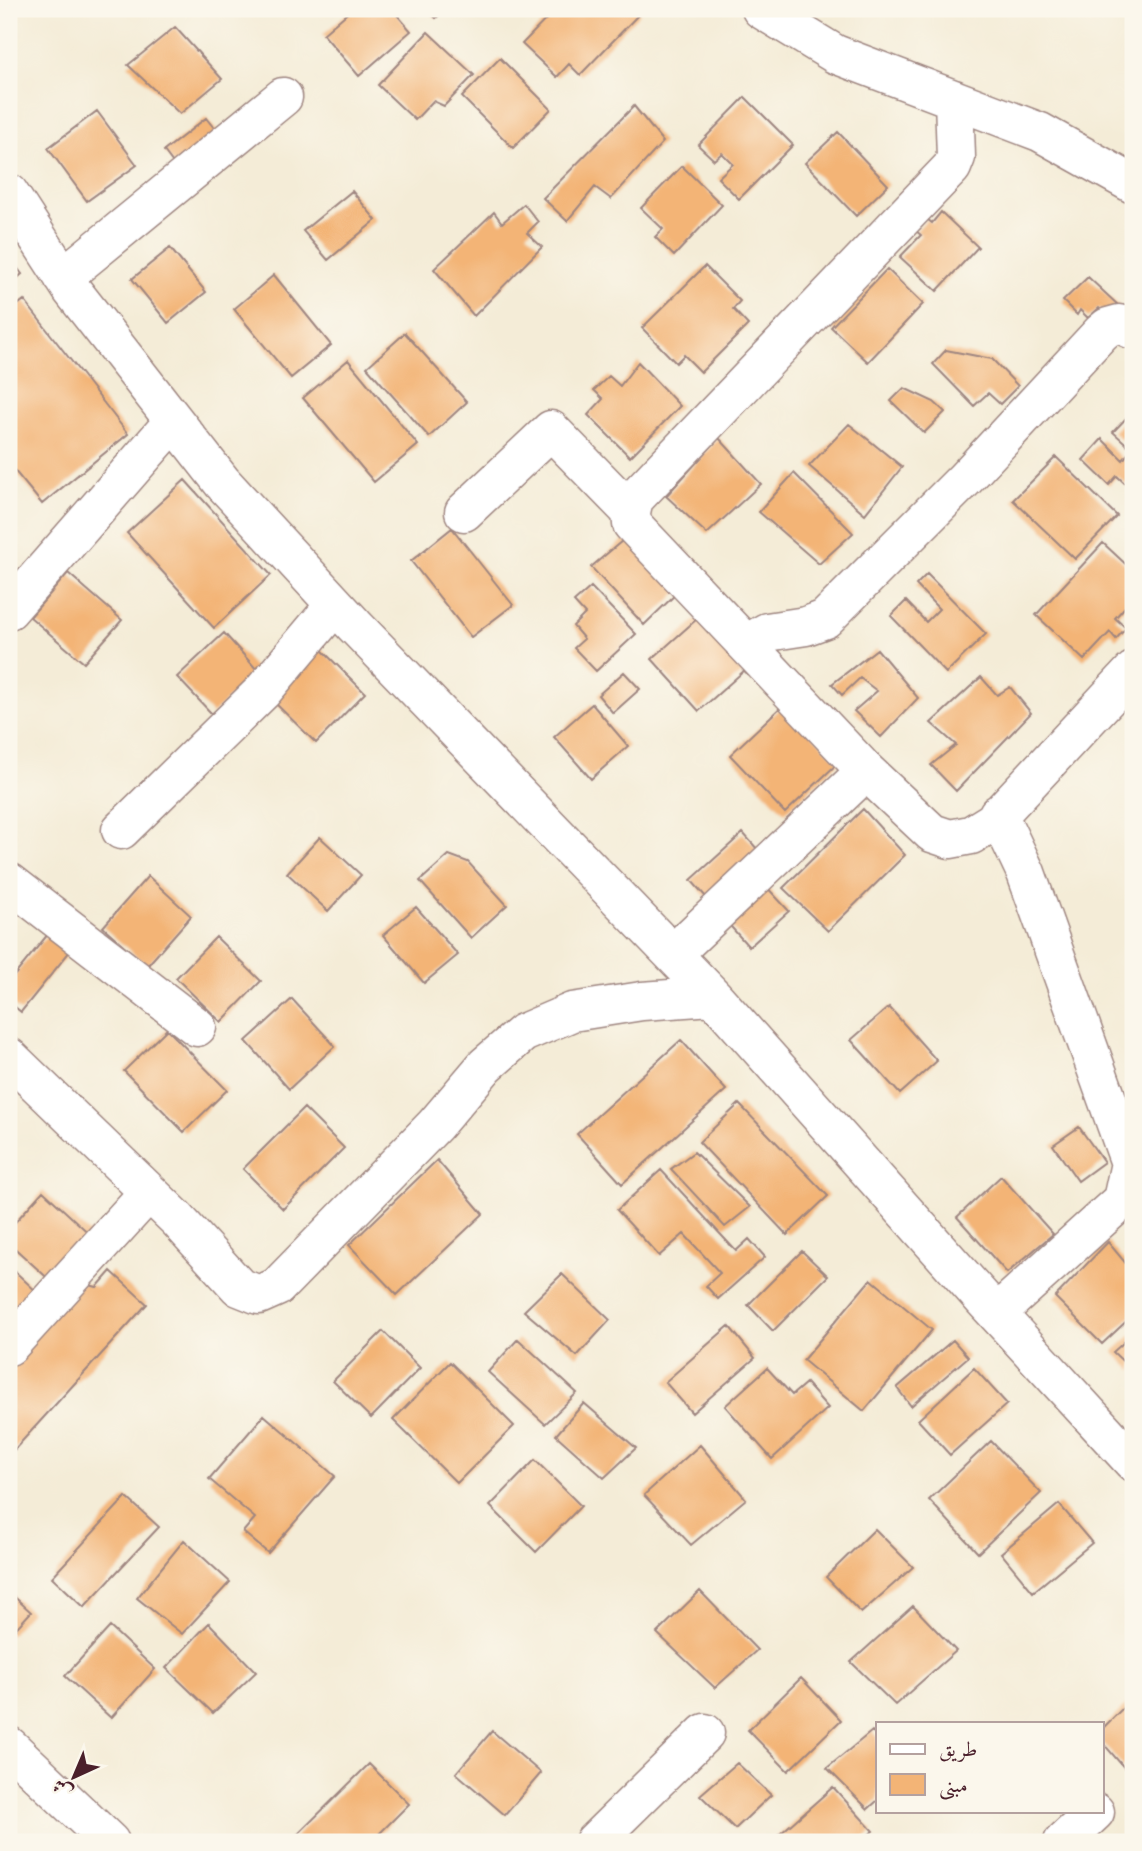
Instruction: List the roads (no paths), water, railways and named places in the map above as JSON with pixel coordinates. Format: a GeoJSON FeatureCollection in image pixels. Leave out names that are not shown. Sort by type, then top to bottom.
{"type":"FeatureCollection","features":[{"type":"Feature","properties":{"kind":"street"},"geometry":{"type":"LineString","coordinates":[[761,9],[835,54],[1040,132],[1133,184]]}},
{"type":"Feature","properties":{"kind":"street"},"geometry":{"type":"LineString","coordinates":[[63,277],[283,97]]}},
{"type":"Feature","properties":{"kind":"street"},"geometry":{"type":"LineString","coordinates":[[954,99],[956,157],[952,167],[634,499],[632,524],[866,771],[932,833],[950,839],[971,835],[992,822],[1133,671]]}},
{"type":"Feature","properties":{"kind":"street"},"geometry":{"type":"LineString","coordinates":[[9,193],[63,277],[222,482],[335,605],[713,996],[1133,1462]]}},
{"type":"Feature","properties":{"kind":"street"},"geometry":{"type":"LineString","coordinates":[[746,644],[767,632],[806,626],[825,619],[965,479],[1101,333],[1108,327],[1119,324],[1133,330]]}},
{"type":"Feature","properties":{"kind":"street"},"geometry":{"type":"LineString","coordinates":[[9,610],[174,421]]}},
{"type":"Feature","properties":{"kind":"street"},"geometry":{"type":"LineString","coordinates":[[464,512],[551,430],[631,512]]}},
{"type":"Feature","properties":{"kind":"street"},"geometry":{"type":"LineString","coordinates":[[121,830],[262,692],[335,605]]}},
{"type":"Feature","properties":{"kind":"street"},"geometry":{"type":"LineString","coordinates":[[673,954],[866,771]]}},
{"type":"Feature","properties":{"kind":"street"},"geometry":{"type":"LineString","coordinates":[[996,1313],[1122,1200],[1130,1163],[1026,873],[998,814]]}},
{"type":"Feature","properties":{"kind":"street"},"geometry":{"type":"LineString","coordinates":[[9,883],[197,1027]]}},
{"type":"Feature","properties":{"kind":"street"},"geometry":{"type":"LineString","coordinates":[[9,1057],[177,1219],[239,1287],[258,1294],[277,1287],[435,1125],[486,1065],[523,1033],[572,1012],[642,1001],[713,996]]}},
{"type":"Feature","properties":{"kind":"street"},"geometry":{"type":"LineString","coordinates":[[9,1346],[149,1192]]}},
{"type":"Feature","properties":{"kind":"street"},"geometry":{"type":"LineString","coordinates":[[594,1842],[705,1733]]}},
{"type":"Feature","properties":{"kind":"street"},"geometry":{"type":"LineString","coordinates":[[9,1746],[110,1842]]}},
{"type":"Feature","properties":{"kind":"street"},"geometry":{"type":"LineString","coordinates":[[1063,1842],[1095,1812]]}}]}
